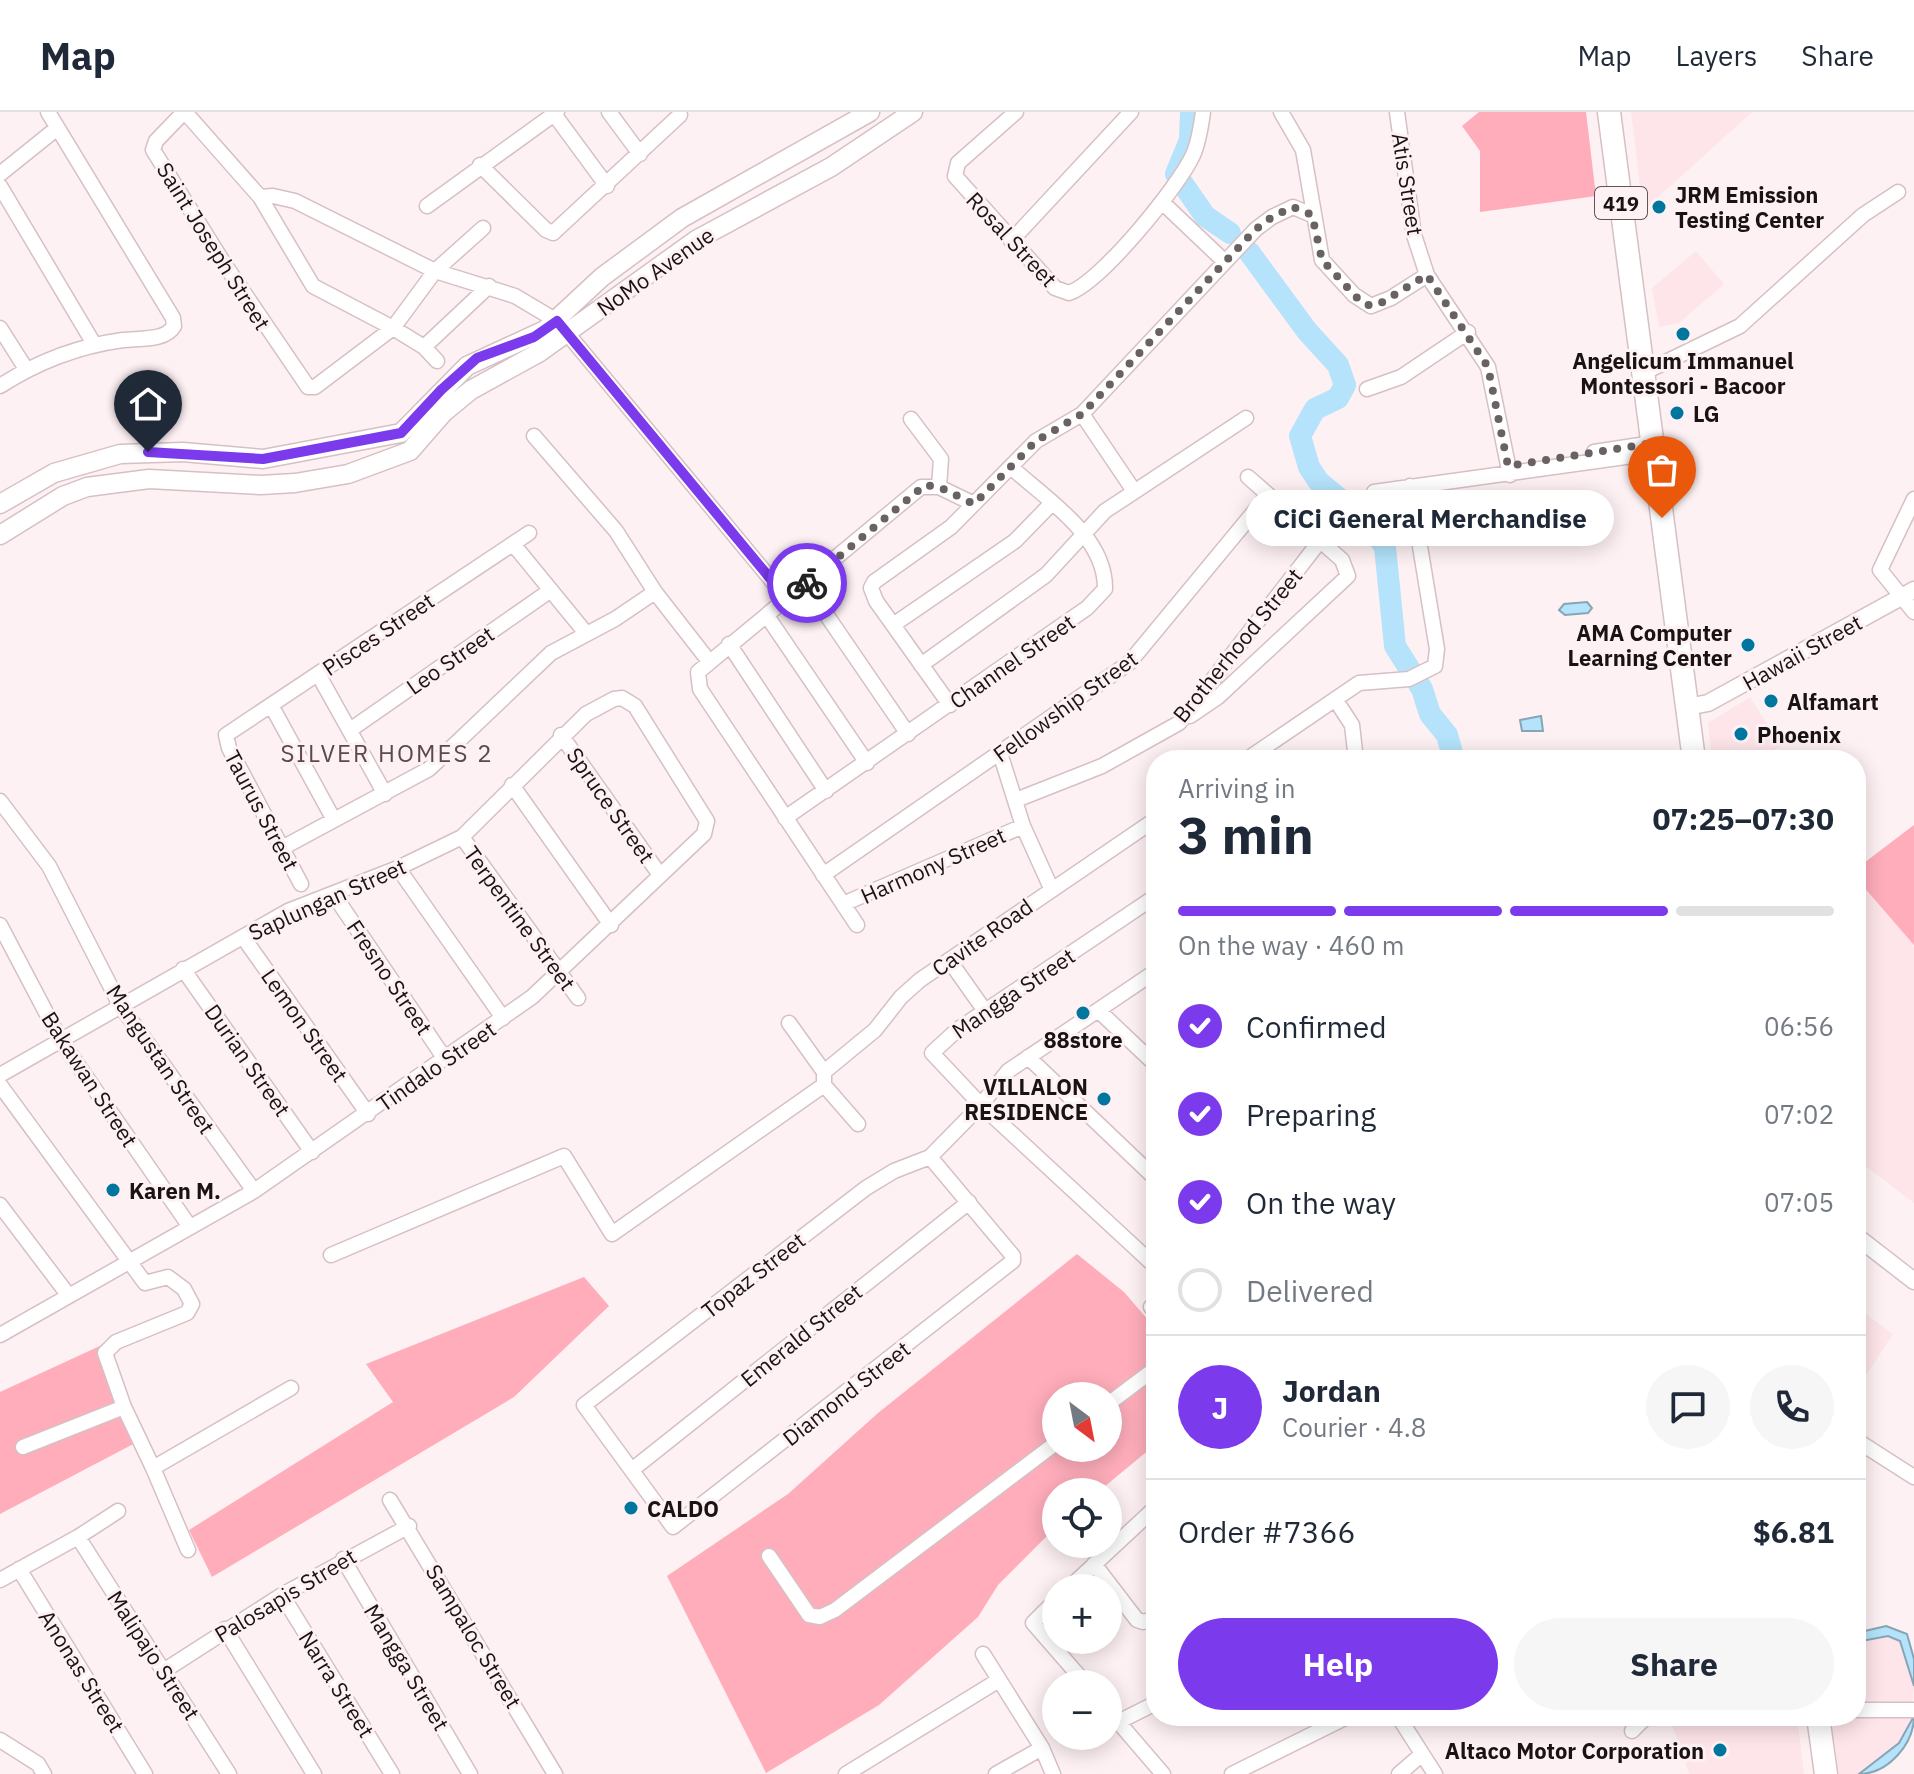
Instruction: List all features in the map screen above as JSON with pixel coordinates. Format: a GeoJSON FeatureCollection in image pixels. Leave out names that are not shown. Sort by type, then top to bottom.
{"type":"FeatureCollection","features":[{"type":"Feature","properties":{"kind":"highway","name":"419"},"geometry":{"type":"LineString","coordinates":[[1609,112],[1693,750]]}},
{"type":"Feature","properties":{"kind":"highway"},"geometry":{"type":"LineString","coordinates":[[1819,1726],[1826,1774]]}},
{"type":"Feature","properties":{"kind":"main road","name":"NoMo Avenue"},"geometry":{"type":"LineString","coordinates":[[0,504],[54,473],[120,454],[183,452],[263,459],[401,433],[441,390],[477,358],[562,327],[602,277],[682,218],[870,112]]}},
{"type":"Feature","properties":{"kind":"main road","name":"NoMo Avenue"},"geometry":{"type":"LineString","coordinates":[[0,535],[63,496],[104,483],[149,479],[261,485],[348,474],[410,451],[460,398],[562,327],[696,240],[831,167],[913,112]]}},
{"type":"Feature","properties":{"kind":"street"},"geometry":{"type":"LineString","coordinates":[[0,386],[26,369],[94,344],[162,337],[171,333],[173,318],[48,112]]}},
{"type":"Feature","properties":{"kind":"street"},"geometry":{"type":"LineString","coordinates":[[184,112],[260,197],[313,286],[393,328],[424,347],[437,361]]}},
{"type":"Feature","properties":{"kind":"street","name":"Saint Joseph Street"},"geometry":{"type":"LineString","coordinates":[[184,112],[156,141],[153,150],[303,384],[315,387],[393,328]]}},
{"type":"Feature","properties":{"kind":"street"},"geometry":{"type":"LineString","coordinates":[[609,112],[640,154]]}},
{"type":"Feature","properties":{"kind":"street","name":"Rosal Street"},"geometry":{"type":"LineString","coordinates":[[1016,112],[954,170],[958,182],[1055,288],[1069,293],[1086,284],[1165,199]]}},
{"type":"Feature","properties":{"kind":"street"},"geometry":{"type":"LineString","coordinates":[[1011,241],[1131,112]]}},
{"type":"Feature","properties":{"kind":"street"},"geometry":{"type":"LineString","coordinates":[[1203,112],[1195,151],[1165,199],[1224,261]]}},
{"type":"Feature","properties":{"kind":"street"},"geometry":{"type":"LineString","coordinates":[[1281,112],[1303,150],[1322,260],[1361,302],[1371,306],[1427,275]]}},
{"type":"Feature","properties":{"kind":"street","name":"Atis Street"},"geometry":{"type":"LineString","coordinates":[[1397,112],[1414,235],[1427,275],[1468,332],[1488,367],[1509,470]]}},
{"type":"Feature","properties":{"kind":"street"},"geometry":{"type":"LineString","coordinates":[[427,206],[556,113],[607,186]]}},
{"type":"Feature","properties":{"kind":"street"},"geometry":{"type":"LineString","coordinates":[[480,165],[546,230],[553,233],[640,154],[671,117]]}},
{"type":"Feature","properties":{"kind":"street"},"geometry":{"type":"LineString","coordinates":[[0,174],[56,129]]}},
{"type":"Feature","properties":{"kind":"street"},"geometry":{"type":"LineString","coordinates":[[0,186],[94,344]]}},
{"type":"Feature","properties":{"kind":"street"},"geometry":{"type":"LineString","coordinates":[[1643,373],[1740,326],[1863,215],[1898,192]]}},
{"type":"Feature","properties":{"kind":"street"},"geometry":{"type":"LineString","coordinates":[[260,197],[295,201],[435,271],[489,286],[537,306],[562,327],[788,600]]}},
{"type":"Feature","properties":{"kind":"street"},"geometry":{"type":"LineString","coordinates":[[950,705],[872,594],[874,582],[951,527],[1036,441],[1082,414],[1256,229],[1283,210],[1302,208],[1312,215]]}},
{"type":"Feature","properties":{"kind":"street"},"geometry":{"type":"LineString","coordinates":[[393,328],[435,271],[483,228]]}},
{"type":"Feature","properties":{"kind":"street"},"geometry":{"type":"LineString","coordinates":[[424,347],[489,286]]}},
{"type":"Feature","properties":{"kind":"street"},"geometry":{"type":"LineString","coordinates":[[0,328],[26,369]]}},
{"type":"Feature","properties":{"kind":"street"},"geometry":{"type":"LineString","coordinates":[[1367,389],[1401,377],[1468,332]]}},
{"type":"Feature","properties":{"kind":"street"},"geometry":{"type":"LineString","coordinates":[[1082,414],[1134,491]]}},
{"type":"Feature","properties":{"kind":"street"},"geometry":{"type":"LineString","coordinates":[[921,665],[1046,575],[1105,511],[1246,418]]}},
{"type":"Feature","properties":{"kind":"street"},"geometry":{"type":"LineString","coordinates":[[911,419],[941,459],[939,487]]}},
{"type":"Feature","properties":{"kind":"street"},"geometry":{"type":"LineString","coordinates":[[534,436],[616,531],[655,592],[708,660]]}},
{"type":"Feature","properties":{"kind":"street"},"geometry":{"type":"LineString","coordinates":[[1374,492],[1653,448]]}},
{"type":"Feature","properties":{"kind":"street","name":"Channel Street"},"geometry":{"type":"LineString","coordinates":[[785,818],[1087,608],[1105,589],[1103,571],[1084,533],[1012,468]]}},
{"type":"Feature","properties":{"kind":"street"},"geometry":{"type":"LineString","coordinates":[[1179,723],[1218,697],[1344,584],[1348,576],[1342,560],[1248,477]]}},
{"type":"Feature","properties":{"kind":"street"},"geometry":{"type":"LineString","coordinates":[[1271,750],[1335,699],[1365,681],[1416,676],[1438,659],[1410,486]]}},
{"type":"Feature","properties":{"kind":"street"},"geometry":{"type":"LineString","coordinates":[[857,925],[697,680],[698,672],[708,660],[788,600],[921,487],[939,487],[974,504]]}},
{"type":"Feature","properties":{"kind":"street","name":"Fellowship Street"},"geometry":{"type":"LineString","coordinates":[[823,875],[1129,663],[1268,495]]}},
{"type":"Feature","properties":{"kind":"street"},"geometry":{"type":"LineString","coordinates":[[1914,499],[1881,564],[1883,577],[1908,594],[1914,612]]}},
{"type":"Feature","properties":{"kind":"street"},"geometry":{"type":"LineString","coordinates":[[893,625],[1015,541],[1051,504]]}},
{"type":"Feature","properties":{"kind":"street","name":"Pisces Street"},"geometry":{"type":"LineString","coordinates":[[226,735],[529,533]]}},
{"type":"Feature","properties":{"kind":"street","name":"Brotherhood Street"},"geometry":{"type":"LineString","coordinates":[[1016,800],[1102,766],[1179,723],[1320,541]]}},
{"type":"Feature","properties":{"kind":"street"},"geometry":{"type":"LineString","coordinates":[[513,544],[585,632]]}},
{"type":"Feature","properties":{"kind":"street"},"geometry":{"type":"LineString","coordinates":[[806,585],[908,734]]}},
{"type":"Feature","properties":{"kind":"street","name":"Leo Street"},"geometry":{"type":"LineString","coordinates":[[350,730],[551,590]]}},
{"type":"Feature","properties":{"kind":"street"},"geometry":{"type":"LineString","coordinates":[[282,848],[429,769],[551,653],[585,632],[615,619],[655,592]]}},
{"type":"Feature","properties":{"kind":"street","name":"Hawaii Street"},"geometry":{"type":"LineString","coordinates":[[1687,707],[1708,703],[1908,594]]}},
{"type":"Feature","properties":{"kind":"street"},"geometry":{"type":"LineString","coordinates":[[767,616],[867,763]]}},
{"type":"Feature","properties":{"kind":"street"},"geometry":{"type":"LineString","coordinates":[[729,644],[826,791]]}},
{"type":"Feature","properties":{"kind":"street"},"geometry":{"type":"LineString","coordinates":[[318,674],[385,794]]}},
{"type":"Feature","properties":{"kind":"street","name":"Saplungan Street"},"geometry":{"type":"LineString","coordinates":[[0,1075],[288,911],[398,868],[462,837],[561,735],[586,714],[614,699],[629,701]]}},
{"type":"Feature","properties":{"kind":"street"},"geometry":{"type":"LineString","coordinates":[[1335,699],[1352,725],[1355,750]]}},
{"type":"Feature","properties":{"kind":"street","name":"Tindalo Street"},"geometry":{"type":"LineString","coordinates":[[2,1329],[69,1296],[254,1191],[368,1114],[503,1018],[559,973],[704,834],[707,821],[629,701]]}},
{"type":"Feature","properties":{"kind":"street"},"geometry":{"type":"LineString","coordinates":[[271,705],[334,820]]}},
{"type":"Feature","properties":{"kind":"street","name":"Taurus Street"},"geometry":{"type":"LineString","coordinates":[[226,735],[229,748],[301,884]]}},
{"type":"Feature","properties":{"kind":"street","name":"Spruce Street"},"geometry":{"type":"LineString","coordinates":[[561,735],[660,875]]}},
{"type":"Feature","properties":{"kind":"street"},"geometry":{"type":"LineString","coordinates":[[1000,753],[1023,826],[1051,888]]}},
{"type":"Feature","properties":{"kind":"street"},"geometry":{"type":"LineString","coordinates":[[512,785],[611,925]]}},
{"type":"Feature","properties":{"kind":"street","name":"Mangustan Street"},"geometry":{"type":"LineString","coordinates":[[0,801],[49,866],[120,1005],[254,1191]]}},
{"type":"Feature","properties":{"kind":"street","name":"Harmony Street"},"geometry":{"type":"LineString","coordinates":[[843,904],[1023,826]]}},
{"type":"Feature","properties":{"kind":"street","name":"Cavite Road"},"geometry":{"type":"LineString","coordinates":[[331,1255],[564,1156],[612,1234],[824,1079],[875,1030],[901,997],[949,960],[1146,826]]}},
{"type":"Feature","properties":{"kind":"street","name":"Terpentine Street"},"geometry":{"type":"LineString","coordinates":[[462,837],[578,998]]}},
{"type":"Feature","properties":{"kind":"street"},"geometry":{"type":"LineString","coordinates":[[398,868],[503,1018]]}},
{"type":"Feature","properties":{"kind":"street","name":"Fresno Street"},"geometry":{"type":"LineString","coordinates":[[334,895],[445,1059]]}},
{"type":"Feature","properties":{"kind":"street","name":"Mangga Street"},"geometry":{"type":"LineString","coordinates":[[981,1105],[932,1053],[985,1011],[1146,903]]}},
{"type":"Feature","properties":{"kind":"street","name":"Bakawan Street"},"geometry":{"type":"LineString","coordinates":[[0,925],[60,1039],[190,1227]]}},
{"type":"Feature","properties":{"kind":"street","name":"Lemon Street"},"geometry":{"type":"LineString","coordinates":[[243,937],[368,1114]]}},
{"type":"Feature","properties":{"kind":"street"},"geometry":{"type":"LineString","coordinates":[[949,960],[985,1011]]}},
{"type":"Feature","properties":{"kind":"street","name":"Durian Street"},"geometry":{"type":"LineString","coordinates":[[183,969],[312,1152]]}},
{"type":"Feature","properties":{"kind":"street"},"geometry":{"type":"LineString","coordinates":[[969,1202],[930,1157],[981,1105],[998,1080],[1146,978]]}},
{"type":"Feature","properties":{"kind":"street"},"geometry":{"type":"LineString","coordinates":[[1100,1012],[1146,1056]]}},
{"type":"Feature","properties":{"kind":"street"},"geometry":{"type":"LineString","coordinates":[[789,1023],[824,1079],[858,1124]]}},
{"type":"Feature","properties":{"kind":"street"},"geometry":{"type":"LineString","coordinates":[[1028,1057],[1146,1169]]}},
{"type":"Feature","properties":{"kind":"street"},"geometry":{"type":"LineString","coordinates":[[0,1085],[145,1283],[168,1277],[184,1289],[192,1304],[187,1313],[116,1342],[105,1353],[124,1407],[188,1550]]}},
{"type":"Feature","properties":{"kind":"street"},"geometry":{"type":"LineString","coordinates":[[981,1105],[1146,1258]]}},
{"type":"Feature","properties":{"kind":"street","name":"Topaz Street"},"geometry":{"type":"LineString","coordinates":[[633,1469],[584,1405],[866,1188],[894,1171],[930,1157]]}},
{"type":"Feature","properties":{"kind":"street","name":"Diamond Street"},"geometry":{"type":"LineString","coordinates":[[633,1469],[673,1527],[1008,1267],[1013,1256],[969,1202]]}},
{"type":"Feature","properties":{"kind":"street","name":"Emerald Street"},"geometry":{"type":"LineString","coordinates":[[633,1469],[969,1202]]}},
{"type":"Feature","properties":{"kind":"street"},"geometry":{"type":"LineString","coordinates":[[0,1205],[69,1296]]}},
{"type":"Feature","properties":{"kind":"street"},"geometry":{"type":"LineString","coordinates":[[1866,1244],[1914,1281]]}},
{"type":"Feature","properties":{"kind":"street"},"geometry":{"type":"LineString","coordinates":[[1122,1394],[1146,1376]]}},
{"type":"Feature","properties":{"kind":"street"},"geometry":{"type":"LineString","coordinates":[[153,1468],[291,1388]]}},
{"type":"Feature","properties":{"kind":"street"},"geometry":{"type":"LineString","coordinates":[[23,1447],[124,1407]]}},
{"type":"Feature","properties":{"kind":"street"},"geometry":{"type":"LineString","coordinates":[[1866,1446],[1914,1477]]}},
{"type":"Feature","properties":{"kind":"street"},"geometry":{"type":"LineString","coordinates":[[769,1556],[809,1615],[820,1617],[835,1610],[1042,1454]]}},
{"type":"Feature","properties":{"kind":"street","name":"Sampaloc Street"},"geometry":{"type":"LineString","coordinates":[[390,1500],[409,1526],[555,1774]]}},
{"type":"Feature","properties":{"kind":"street"},"geometry":{"type":"LineString","coordinates":[[0,1580],[118,1511]]}},
{"type":"Feature","properties":{"kind":"street"},"geometry":{"type":"LineString","coordinates":[[1084,1574],[1146,1516]]}},
{"type":"Feature","properties":{"kind":"street","name":"Palosapis Street"},"geometry":{"type":"LineString","coordinates":[[165,1670],[225,1629],[343,1559],[409,1526]]}},
{"type":"Feature","properties":{"kind":"street","name":"Malipajo Street"},"geometry":{"type":"LineString","coordinates":[[78,1537],[229,1774]]}},
{"type":"Feature","properties":{"kind":"street","name":"Mangga Street"},"geometry":{"type":"LineString","coordinates":[[343,1559],[470,1774]]}},
{"type":"Feature","properties":{"kind":"street"},"geometry":{"type":"LineString","coordinates":[[1094,1564],[1137,1620],[1146,1621]]}},
{"type":"Feature","properties":{"kind":"street","name":"Anonas Street"},"geometry":{"type":"LineString","coordinates":[[19,1569],[145,1774]]}},
{"type":"Feature","properties":{"kind":"street","name":"Narra Street"},"geometry":{"type":"LineString","coordinates":[[282,1595],[392,1774]]}},
{"type":"Feature","properties":{"kind":"street"},"geometry":{"type":"LineString","coordinates":[[1042,1614],[1033,1623],[1042,1633]]}},
{"type":"Feature","properties":{"kind":"street"},"geometry":{"type":"LineString","coordinates":[[225,1629],[314,1774]]}},
{"type":"Feature","properties":{"kind":"street"},"geometry":{"type":"LineString","coordinates":[[983,1654],[1042,1748],[996,1774]]}},
{"type":"Feature","properties":{"kind":"street"},"geometry":{"type":"LineString","coordinates":[[1060,1654],[1074,1670]]}},
{"type":"Feature","properties":{"kind":"street"},"geometry":{"type":"LineString","coordinates":[[846,1774],[999,1680]]}},
{"type":"Feature","properties":{"kind":"street"},"geometry":{"type":"LineString","coordinates":[[1122,1713],[1146,1706]]}},
{"type":"Feature","properties":{"kind":"street"},"geometry":{"type":"LineString","coordinates":[[1866,1710],[1912,1710]]}},
{"type":"Feature","properties":{"kind":"street"},"geometry":{"type":"LineString","coordinates":[[1122,1726],[1163,1774]]}},
{"type":"Feature","properties":{"kind":"street"},"geometry":{"type":"LineString","coordinates":[[1232,1774],[1329,1726]]}},
{"type":"Feature","properties":{"kind":"street"},"geometry":{"type":"LineString","coordinates":[[1404,1726],[1435,1774]]}},
{"type":"Feature","properties":{"kind":"street"},"geometry":{"type":"LineString","coordinates":[[1632,1731],[1637,1726]]}},
{"type":"Feature","properties":{"kind":"street"},"geometry":{"type":"LineString","coordinates":[[0,1740],[38,1764],[44,1774]]}},
{"type":"Feature","properties":{"kind":"street"},"geometry":{"type":"LineString","coordinates":[[1043,1750],[1053,1774]]}},
{"type":"Feature","properties":{"kind":"street"},"geometry":{"type":"LineString","coordinates":[[1399,1774],[1421,1755]]}},
{"type":"Feature","properties":{"kind":"shaded area"},"geometry":{"type":"Polygon","coordinates":[[[1479,112],[1586,112],[1596,196],[1480,212],[1480,151],[1462,126],[1479,112]]]}},
{"type":"Feature","properties":{"kind":"shaded area"},"geometry":{"type":"Polygon","coordinates":[[[1631,112],[1752,112],[1643,211],[1631,112]]]}},
{"type":"Feature","properties":{"kind":"shaded area"},"geometry":{"type":"Polygon","coordinates":[[[1696,251],[1724,284],[1679,323],[1659,327],[1652,288],[1696,251]]]}},
{"type":"Feature","properties":{"kind":"shaded area","name":"Phoenix"},"geometry":{"type":"Polygon","coordinates":[[[1750,697],[1781,746],[1774,750],[1711,750],[1708,723],[1750,697]]]}},
{"type":"Feature","properties":{"kind":"shaded area"},"geometry":{"type":"Polygon","coordinates":[[[1914,825],[1914,1203],[1866,1167],[1866,861],[1914,825]]]}},
{"type":"Feature","properties":{"kind":"shaded area"},"geometry":{"type":"Polygon","coordinates":[[[1914,825],[1914,945],[1866,890],[1866,861],[1914,825]]]}},
{"type":"Feature","properties":{"kind":"shaded area"},"geometry":{"type":"Polygon","coordinates":[[[1077,1254],[1124,1292],[1146,1317],[1146,1452],[1115,1478],[1042,1478],[1042,1541],[998,1585],[978,1617],[879,1705],[766,1773],[667,1576],[788,1494],[878,1413],[1077,1254]]]}},
{"type":"Feature","properties":{"kind":"shaded area"},"geometry":{"type":"Polygon","coordinates":[[[584,1277],[609,1306],[514,1397],[212,1577],[189,1530],[393,1402],[366,1364],[584,1277]]]}},
{"type":"Feature","properties":{"kind":"shaded area"},"geometry":{"type":"Polygon","coordinates":[[[1866,1314],[1893,1334],[1866,1376],[1866,1314]]]}},
{"type":"Feature","properties":{"kind":"shaded area"},"geometry":{"type":"Polygon","coordinates":[[[102,1345],[141,1440],[0,1514],[0,1392],[102,1345]]]}},
{"type":"Feature","properties":{"kind":"shaded area"},"geometry":{"type":"Polygon","coordinates":[[[1888,1636],[1901,1641],[1914,1686],[1911,1726],[1899,1743],[1859,1774],[1839,1774],[1832,1726],[1866,1726],[1866,1640],[1888,1636]]]}},
{"type":"Feature","properties":{"kind":"shaded area"},"geometry":{"type":"Polygon","coordinates":[[[1672,1726],[1798,1726],[1804,1774],[1689,1774],[1672,1726]]]}},
{"type":"Feature","properties":{"kind":"water"},"geometry":{"type":"Polygon","coordinates":[[[1587,602],[1592,608],[1588,613],[1565,615],[1559,610],[1564,604],[1587,602]]]}},
{"type":"Feature","properties":{"kind":"water"},"geometry":{"type":"Polygon","coordinates":[[[1541,716],[1543,731],[1522,731],[1520,720],[1541,716]]]}},
{"type":"Feature","properties":{"kind":"water"},"geometry":{"type":"Polygon","coordinates":[[[1449,729],[1456,750],[1446,750],[1442,732],[1449,729]]]}},
{"type":"Feature","properties":{"kind":"water"},"geometry":{"type":"Polygon","coordinates":[[[1886,1626],[1907,1634],[1914,1659],[1914,1686],[1900,1641],[1888,1636],[1866,1640],[1866,1631],[1886,1626]]]}},
{"type":"Feature","properties":{"kind":"water"},"geometry":{"type":"Polygon","coordinates":[[[1914,1716],[1909,1737],[1897,1756],[1880,1769],[1859,1774],[1899,1743],[1914,1716]]]}},
{"type":"Feature","properties":{"kind":"waterway"},"geometry":{"type":"LineString","coordinates":[[1191,112],[1190,140],[1176,174],[1205,216],[1230,233]]}},
{"type":"Feature","properties":{"kind":"waterway"},"geometry":{"type":"LineString","coordinates":[[1249,252],[1307,331],[1338,365],[1345,385],[1338,398],[1315,409],[1300,436],[1309,467],[1319,482],[1365,520],[1385,547],[1395,646],[1422,689],[1430,714],[1447,735],[1451,750]]}},
{"type":"Feature","properties":{"kind":"way so far"},"geometry":{"type":"LineString","coordinates":[[807,583],[925,485],[939,487],[974,504],[1036,441],[1082,414],[1256,229],[1283,210],[1293,207],[1302,208],[1312,215],[1322,260],[1361,302],[1371,306],[1381,303],[1427,275],[1468,332],[1488,367],[1508,466],[1653,443],[1662,518]]}},
{"type":"Feature","properties":{"kind":"place","name":"JRM Emission Testing Center"},"geometry":{"type":"Point","coordinates":[1659,207]}},
{"type":"Feature","properties":{"kind":"place","name":"Angelicum Immanuel Montessori - Bacoor"},"geometry":{"type":"Point","coordinates":[1683,334]}},
{"type":"Feature","properties":{"kind":"place","name":"LG"},"geometry":{"type":"Point","coordinates":[1677,413]}},
{"type":"Feature","properties":{"kind":"place","name":"CiCi General Merchandise"},"geometry":{"type":"Point","coordinates":[1662,518]}},
{"type":"Feature","properties":{"kind":"place","name":"AMA Computer Learning Center"},"geometry":{"type":"Point","coordinates":[1748,645]}},
{"type":"Feature","properties":{"kind":"place","name":"Alfamart"},"geometry":{"type":"Point","coordinates":[1771,701]}},
{"type":"Feature","properties":{"kind":"place","name":"Phoenix"},"geometry":{"type":"Point","coordinates":[1741,734]}},
{"type":"Feature","properties":{"kind":"place","name":"88store"},"geometry":{"type":"Point","coordinates":[1083,1013]}},
{"type":"Feature","properties":{"kind":"place","name":"VILLALON RESIDENCE"},"geometry":{"type":"Point","coordinates":[1104,1099]}},
{"type":"Feature","properties":{"kind":"place","name":"Karen M."},"geometry":{"type":"Point","coordinates":[113,1190]}},
{"type":"Feature","properties":{"kind":"place","name":"CALDO"},"geometry":{"type":"Point","coordinates":[631,1508]}},
{"type":"Feature","properties":{"kind":"place","name":"Altaco Motor Corporation"},"geometry":{"type":"Point","coordinates":[1720,1750]}},
{"type":"Feature","properties":{"kind":"district","name":"SILVER HOMES 2"},"geometry":{"type":"Point","coordinates":[387,753]}},
{"type":"Feature","properties":{"kind":"route"},"geometry":{"type":"LineString","coordinates":[[148,452],[263,459],[401,433],[441,390],[477,358],[534,337],[557,321],[788,600],[807,583]]}}]}
